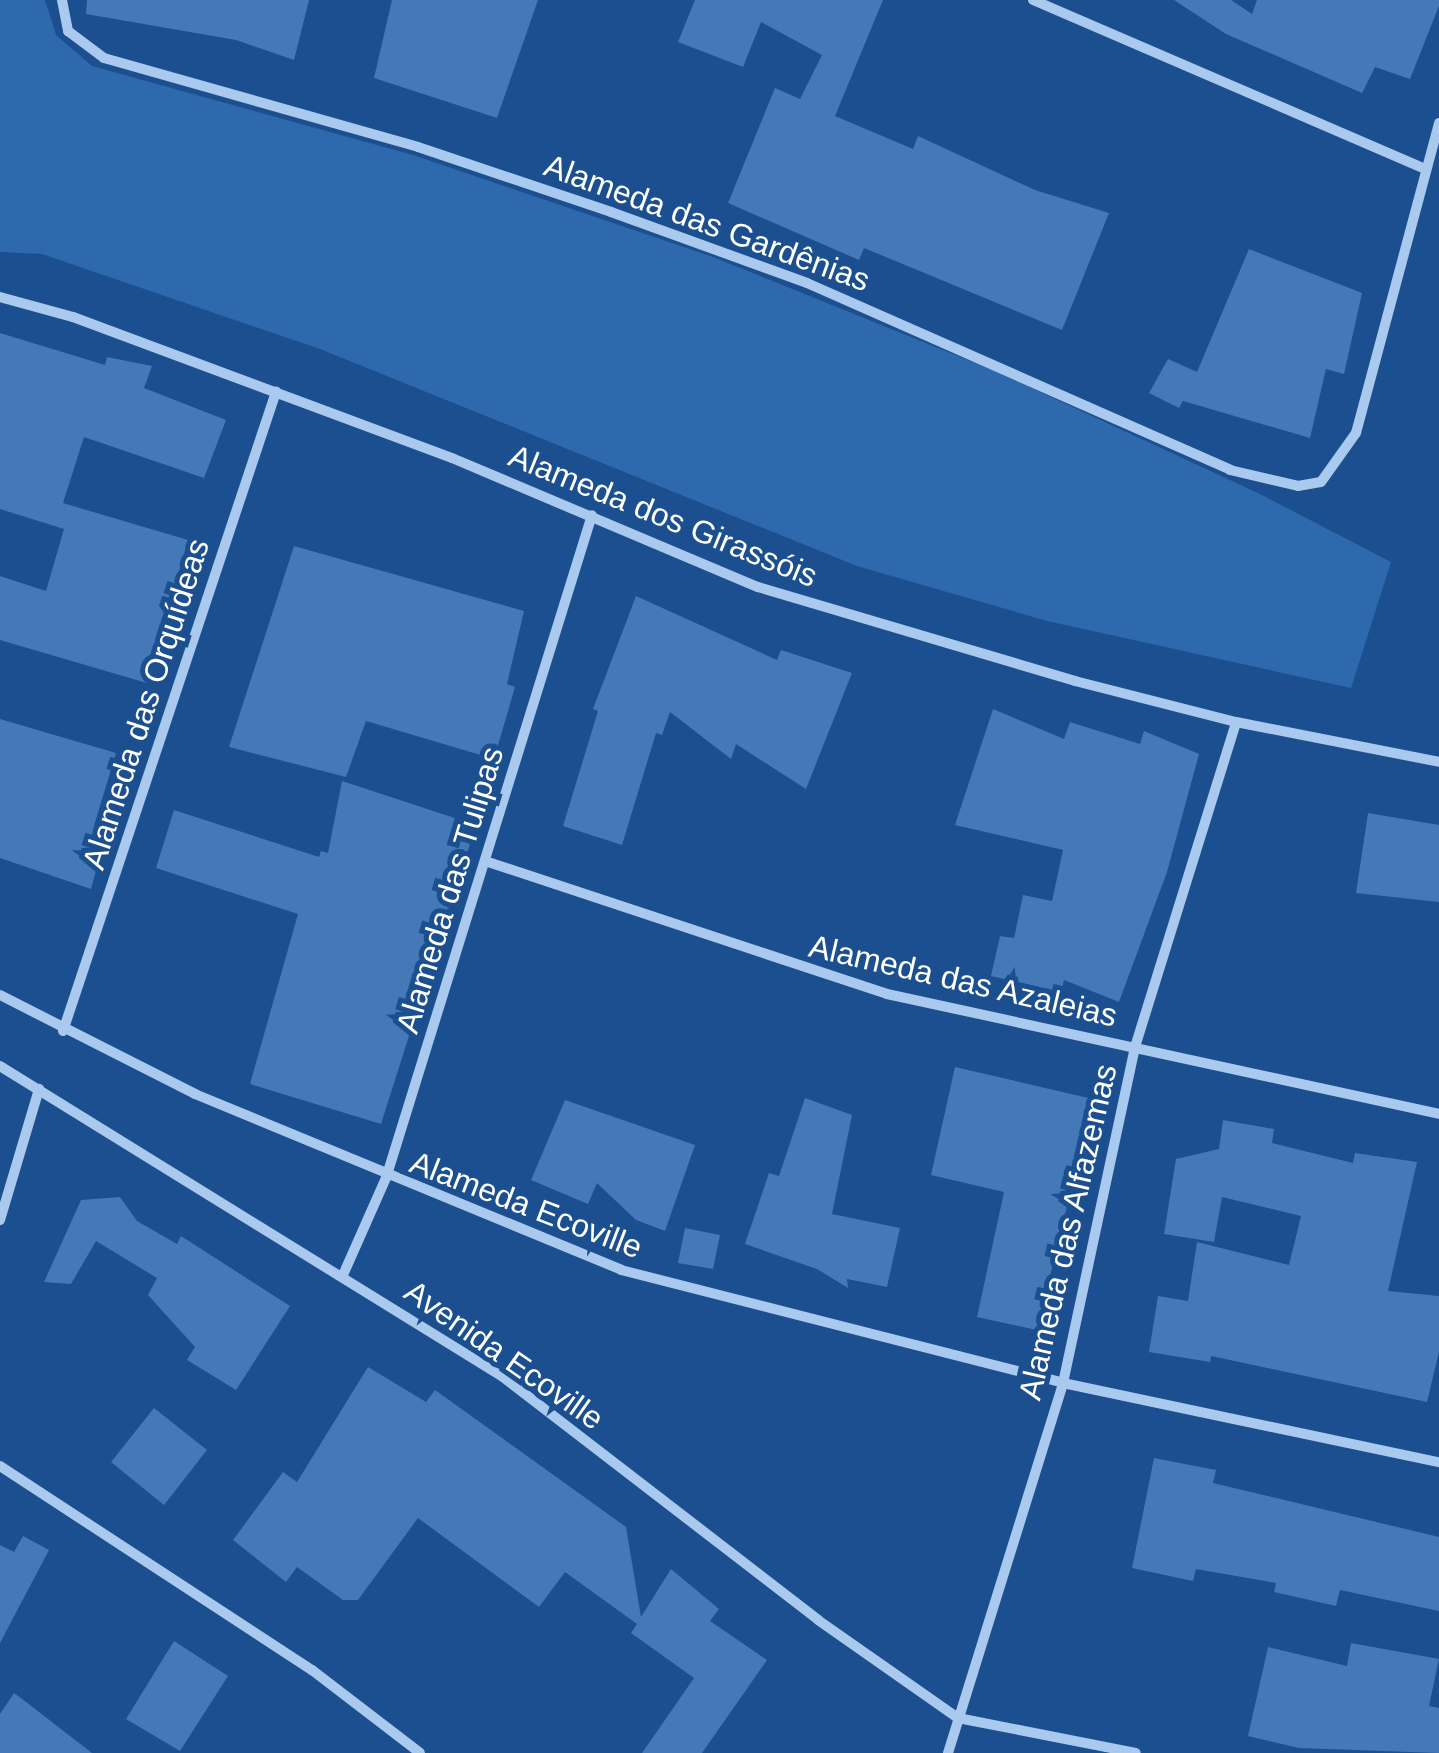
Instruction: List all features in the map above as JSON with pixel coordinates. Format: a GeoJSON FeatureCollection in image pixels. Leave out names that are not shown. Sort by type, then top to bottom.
{"type":"FeatureCollection","features":[{"type":"Feature","properties":{"kind":"street","name":"Alameda das Gardênias"},"geometry":{"type":"LineString","coordinates":[[62,0],[68,31],[104,58],[418,147],[808,283],[1230,470],[1266,482],[1321,482],[1356,433],[1426,169]]}},
{"type":"Feature","properties":{"kind":"street"},"geometry":{"type":"LineString","coordinates":[[1033,0],[1426,169],[1439,123]]}},
{"type":"Feature","properties":{"kind":"street","name":"Alameda dos Girassóis"},"geometry":{"type":"LineString","coordinates":[[0,296],[276,392],[592,516],[758,587],[1236,722],[1439,762]]}},
{"type":"Feature","properties":{"kind":"street","name":"Alameda das Orquídeas"},"geometry":{"type":"LineString","coordinates":[[63,1031],[276,392]]}},
{"type":"Feature","properties":{"kind":"street","name":"Alameda das Tulipas"},"geometry":{"type":"LineString","coordinates":[[343,1276],[386,1178],[592,516]]}},
{"type":"Feature","properties":{"kind":"street","name":"Alameda das Alfazemas"},"geometry":{"type":"LineString","coordinates":[[948,1753],[1064,1383],[1135,1047],[1236,722]]}},
{"type":"Feature","properties":{"kind":"street","name":"Alameda das Azaleias"},"geometry":{"type":"LineString","coordinates":[[485,861],[887,994],[1439,1114]]}},
{"type":"Feature","properties":{"kind":"street","name":"Alameda Ecoville"},"geometry":{"type":"LineString","coordinates":[[0,995],[63,1031],[386,1178],[621,1270],[1064,1383],[1439,1462]]}},
{"type":"Feature","properties":{"kind":"street","name":"Avenida Ecoville"},"geometry":{"type":"LineString","coordinates":[[0,1066],[503,1377],[818,1620],[958,1718]]}},
{"type":"Feature","properties":{"kind":"street"},"geometry":{"type":"LineString","coordinates":[[0,1220],[39,1089]]}},
{"type":"Feature","properties":{"kind":"street"},"geometry":{"type":"LineString","coordinates":[[0,1466],[312,1670],[420,1753]]}},
{"type":"Feature","properties":{"kind":"street"},"geometry":{"type":"LineString","coordinates":[[958,1718],[1136,1753]]}},
{"type":"Feature","properties":{"kind":"shaded area"},"geometry":{"type":"Polygon","coordinates":[[[0,0],[45,0],[56,35],[92,66],[413,155],[713,257],[995,371],[1260,494],[1391,562],[1351,688],[1047,621],[857,566],[320,349],[42,254],[0,252],[0,0]]]}},
{"type":"Feature","properties":{"kind":"building"},"geometry":{"type":"Polygon","coordinates":[[[87,0],[309,0],[294,60],[236,40],[86,14],[87,0]]]}},
{"type":"Feature","properties":{"kind":"building"},"geometry":{"type":"Polygon","coordinates":[[[392,0],[538,0],[497,118],[374,78],[392,0]]]}},
{"type":"Feature","properties":{"kind":"building"},"geometry":{"type":"Polygon","coordinates":[[[695,0],[883,0],[835,116],[913,149],[918,136],[1035,190],[1109,213],[1062,330],[864,248],[859,260],[728,203],[775,88],[800,99],[822,55],[761,22],[743,67],[678,42],[695,0]]]}},
{"type":"Feature","properties":{"kind":"building"},"geometry":{"type":"Polygon","coordinates":[[[1174,0],[1231,0],[1252,14],[1257,0],[1439,0],[1439,6],[1410,79],[1375,67],[1362,93],[1226,34],[1174,0]]]}},
{"type":"Feature","properties":{"kind":"building"},"geometry":{"type":"Polygon","coordinates":[[[1249,249],[1362,293],[1344,374],[1326,369],[1310,438],[1183,401],[1179,408],[1149,393],[1168,359],[1197,372],[1249,249]]]}},
{"type":"Feature","properties":{"kind":"building"},"geometry":{"type":"Polygon","coordinates":[[[0,333],[105,365],[107,357],[152,366],[144,388],[226,420],[204,478],[84,437],[63,503],[188,540],[147,683],[0,640],[0,576],[46,591],[64,529],[0,509],[0,333]]]}},
{"type":"Feature","properties":{"kind":"building"},"geometry":{"type":"Polygon","coordinates":[[[294,546],[524,611],[507,684],[515,687],[494,759],[366,721],[346,777],[229,747],[294,546]]]}},
{"type":"Feature","properties":{"kind":"building"},"geometry":{"type":"Polygon","coordinates":[[[636,596],[777,660],[781,650],[852,673],[806,789],[736,744],[731,759],[670,712],[662,735],[656,733],[622,845],[563,826],[598,711],[593,709],[636,596]]]}},
{"type":"Feature","properties":{"kind":"building"},"geometry":{"type":"Polygon","coordinates":[[[993,709],[1064,739],[1070,722],[1140,744],[1144,731],[1199,754],[1167,872],[1119,1002],[1064,980],[1061,992],[991,976],[1000,936],[1014,938],[1023,895],[1052,901],[1063,850],[955,825],[993,709]]]}},
{"type":"Feature","properties":{"kind":"building"},"geometry":{"type":"Polygon","coordinates":[[[0,719],[116,753],[94,826],[107,830],[91,889],[0,858],[0,719]]]}},
{"type":"Feature","properties":{"kind":"building"},"geometry":{"type":"Polygon","coordinates":[[[342,781],[476,825],[381,1124],[250,1084],[298,914],[156,868],[174,810],[319,857],[321,851],[328,853],[342,781]]]}},
{"type":"Feature","properties":{"kind":"building"},"geometry":{"type":"Polygon","coordinates":[[[1368,813],[1439,825],[1439,902],[1356,893],[1368,813]]]}},
{"type":"Feature","properties":{"kind":"building"},"geometry":{"type":"Polygon","coordinates":[[[955,1067],[1093,1099],[1037,1330],[977,1317],[1004,1192],[931,1175],[955,1067]]]}},
{"type":"Feature","properties":{"kind":"building"},"geometry":{"type":"Polygon","coordinates":[[[805,1098],[852,1115],[832,1214],[900,1228],[887,1287],[847,1279],[848,1288],[817,1269],[745,1244],[769,1173],[779,1176],[805,1098]]]}},
{"type":"Feature","properties":{"kind":"building"},"geometry":{"type":"Polygon","coordinates":[[[565,1100],[695,1145],[665,1231],[636,1220],[597,1183],[588,1204],[531,1180],[565,1100]]]}},
{"type":"Feature","properties":{"kind":"building"},"geometry":{"type":"Polygon","coordinates":[[[1223,1120],[1274,1129],[1272,1143],[1353,1163],[1355,1153],[1417,1162],[1388,1291],[1439,1296],[1439,1352],[1427,1402],[1211,1356],[1210,1362],[1149,1352],[1158,1296],[1188,1301],[1197,1242],[1289,1265],[1301,1216],[1222,1197],[1214,1242],[1164,1234],[1176,1159],[1219,1149],[1223,1120]]]}},
{"type":"Feature","properties":{"kind":"building"},"geometry":{"type":"Polygon","coordinates":[[[120,1197],[137,1221],[177,1244],[181,1236],[290,1306],[236,1390],[187,1360],[195,1347],[148,1295],[157,1278],[96,1241],[71,1284],[44,1282],[81,1200],[120,1197]]]}},
{"type":"Feature","properties":{"kind":"building"},"geometry":{"type":"Polygon","coordinates":[[[685,1228],[720,1235],[713,1269],[678,1263],[685,1228]]]}},
{"type":"Feature","properties":{"kind":"building"},"geometry":{"type":"Polygon","coordinates":[[[368,1367],[426,1402],[435,1390],[626,1527],[641,1617],[671,1569],[719,1609],[710,1621],[767,1660],[702,1753],[642,1753],[694,1678],[631,1633],[637,1624],[565,1572],[539,1607],[418,1518],[358,1600],[343,1600],[297,1567],[286,1582],[233,1540],[283,1472],[297,1482],[368,1367]]]}},
{"type":"Feature","properties":{"kind":"building"},"geometry":{"type":"Polygon","coordinates":[[[154,1408],[207,1450],[164,1505],[111,1462],[154,1408]]]}},
{"type":"Feature","properties":{"kind":"building"},"geometry":{"type":"Polygon","coordinates":[[[1154,1458],[1216,1470],[1213,1483],[1439,1537],[1439,1611],[1340,1590],[1336,1606],[1274,1592],[1276,1583],[1196,1569],[1193,1581],[1132,1568],[1154,1458]]]}},
{"type":"Feature","properties":{"kind":"building"},"geometry":{"type":"Polygon","coordinates":[[[23,1536],[49,1550],[0,1643],[0,1545],[14,1552],[23,1536]]]}},
{"type":"Feature","properties":{"kind":"building"},"geometry":{"type":"Polygon","coordinates":[[[174,1641],[228,1676],[180,1751],[126,1719],[174,1641]]]}},
{"type":"Feature","properties":{"kind":"building"},"geometry":{"type":"Polygon","coordinates":[[[1351,1643],[1439,1659],[1429,1706],[1439,1708],[1439,1753],[1299,1748],[1248,1736],[1268,1647],[1347,1666],[1351,1643]]]}},
{"type":"Feature","properties":{"kind":"building"},"geometry":{"type":"Polygon","coordinates":[[[14,1693],[92,1753],[0,1753],[0,1714],[14,1693]]]}}]}
